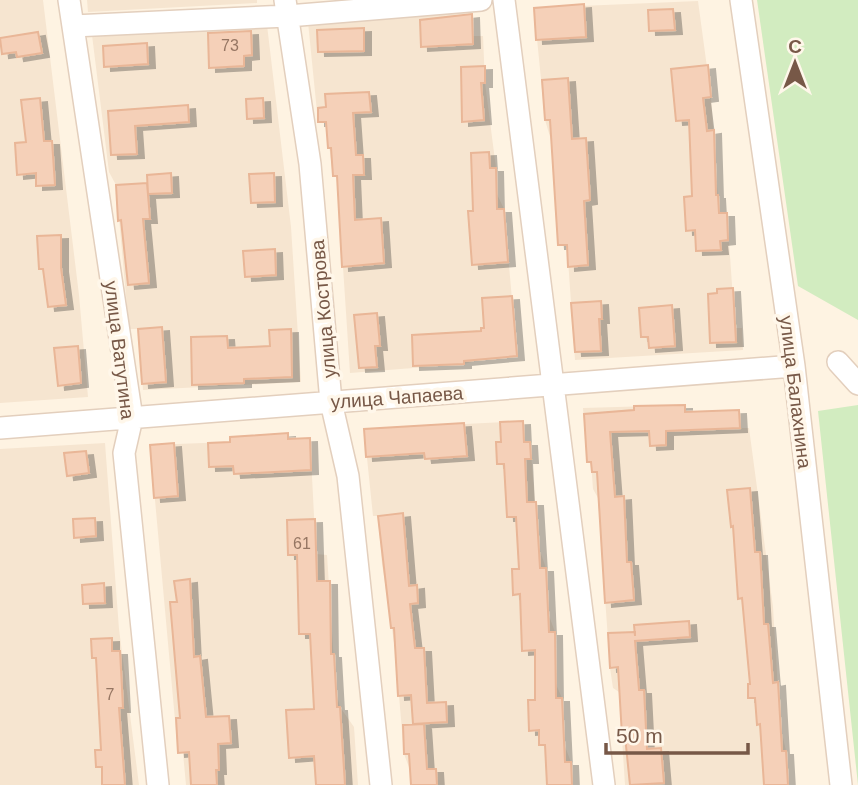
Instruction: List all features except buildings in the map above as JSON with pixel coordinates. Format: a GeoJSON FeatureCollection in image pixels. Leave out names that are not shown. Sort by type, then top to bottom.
{"type":"FeatureCollection","features":[{"type":"Feature","properties":{"kind":"street","name":"улица Ватутина"},"geometry":{"type":"LineString","coordinates":[[69,0],[132,418],[124,453],[158,785]]}},
{"type":"Feature","properties":{"kind":"street"},"geometry":{"type":"LineString","coordinates":[[72,26],[286,8],[481,0]]}},
{"type":"Feature","properties":{"kind":"street"},"geometry":{"type":"LineString","coordinates":[[504,0],[604,785]]}},
{"type":"Feature","properties":{"kind":"street","name":"улица Балахнина"},"geometry":{"type":"LineString","coordinates":[[741,0],[794,366],[841,785]]}},
{"type":"Feature","properties":{"kind":"street","name":"улица Кострова"},"geometry":{"type":"LineString","coordinates":[[286,8],[310,164],[331,402],[348,476],[381,785]]}},
{"type":"Feature","properties":{"kind":"street"},"geometry":{"type":"LineString","coordinates":[[838,362],[858,384]]}},
{"type":"Feature","properties":{"kind":"street","name":"улица Чапаева"},"geometry":{"type":"LineString","coordinates":[[0,428],[794,366]]}},
{"type":"Feature","properties":{"kind":"shaded area"},"geometry":{"type":"Polygon","coordinates":[[[0,0],[43,0],[79,295],[88,397],[0,403],[0,0]]]}},
{"type":"Feature","properties":{"kind":"shaded area"},"geometry":{"type":"Polygon","coordinates":[[[87,0],[257,0],[257,3],[88,12],[87,0]]]}},
{"type":"Feature","properties":{"kind":"shaded area"},"geometry":{"type":"Polygon","coordinates":[[[698,1],[711,97],[719,213],[727,213],[735,328],[742,328],[743,350],[575,360],[567,245],[558,245],[551,140],[545,120],[534,8],[698,1]]]}},
{"type":"Feature","properties":{"kind":"shaded area"},"geometry":{"type":"Polygon","coordinates":[[[472,11],[473,36],[483,36],[496,192],[504,209],[517,356],[483,359],[464,364],[350,373],[337,176],[333,176],[326,122],[318,122],[308,22],[472,11]]]}},
{"type":"Feature","properties":{"kind":"shaded area"},"geometry":{"type":"Polygon","coordinates":[[[267,25],[291,227],[301,382],[143,390],[138,329],[129,329],[116,185],[109,172],[92,35],[267,25]]]}},
{"type":"Feature","properties":{"kind":"shaded area"},"geometry":{"type":"Polygon","coordinates":[[[685,405],[685,412],[740,410],[740,428],[749,428],[773,607],[780,723],[786,751],[788,785],[625,785],[619,692],[613,688],[610,668],[598,498],[593,489],[591,462],[587,462],[583,408],[685,405]]]}},
{"type":"Feature","properties":{"kind":"shaded area"},"geometry":{"type":"Polygon","coordinates":[[[523,421],[524,442],[530,442],[539,548],[546,568],[548,613],[555,632],[555,682],[562,698],[564,744],[571,762],[572,785],[411,785],[410,770],[404,754],[395,649],[382,564],[378,516],[373,516],[364,429],[523,421]]]}},
{"type":"Feature","properties":{"kind":"shaded area"},"geometry":{"type":"Polygon","coordinates":[[[288,433],[288,439],[310,438],[316,554],[327,555],[336,692],[340,707],[354,727],[358,785],[186,785],[183,753],[178,753],[150,445],[230,442],[230,437],[242,436],[254,440],[253,435],[288,433]]]}},
{"type":"Feature","properties":{"kind":"shaded area"},"geometry":{"type":"Polygon","coordinates":[[[105,443],[119,629],[139,785],[0,785],[0,449],[105,443]]]}},
{"type":"Feature","properties":{"kind":"green space"},"geometry":{"type":"Polygon","coordinates":[[[757,0],[858,0],[858,320],[798,286],[757,0]]]}},
{"type":"Feature","properties":{"kind":"green space"},"geometry":{"type":"Polygon","coordinates":[[[858,405],[858,785],[818,411],[858,405]]]}}]}
